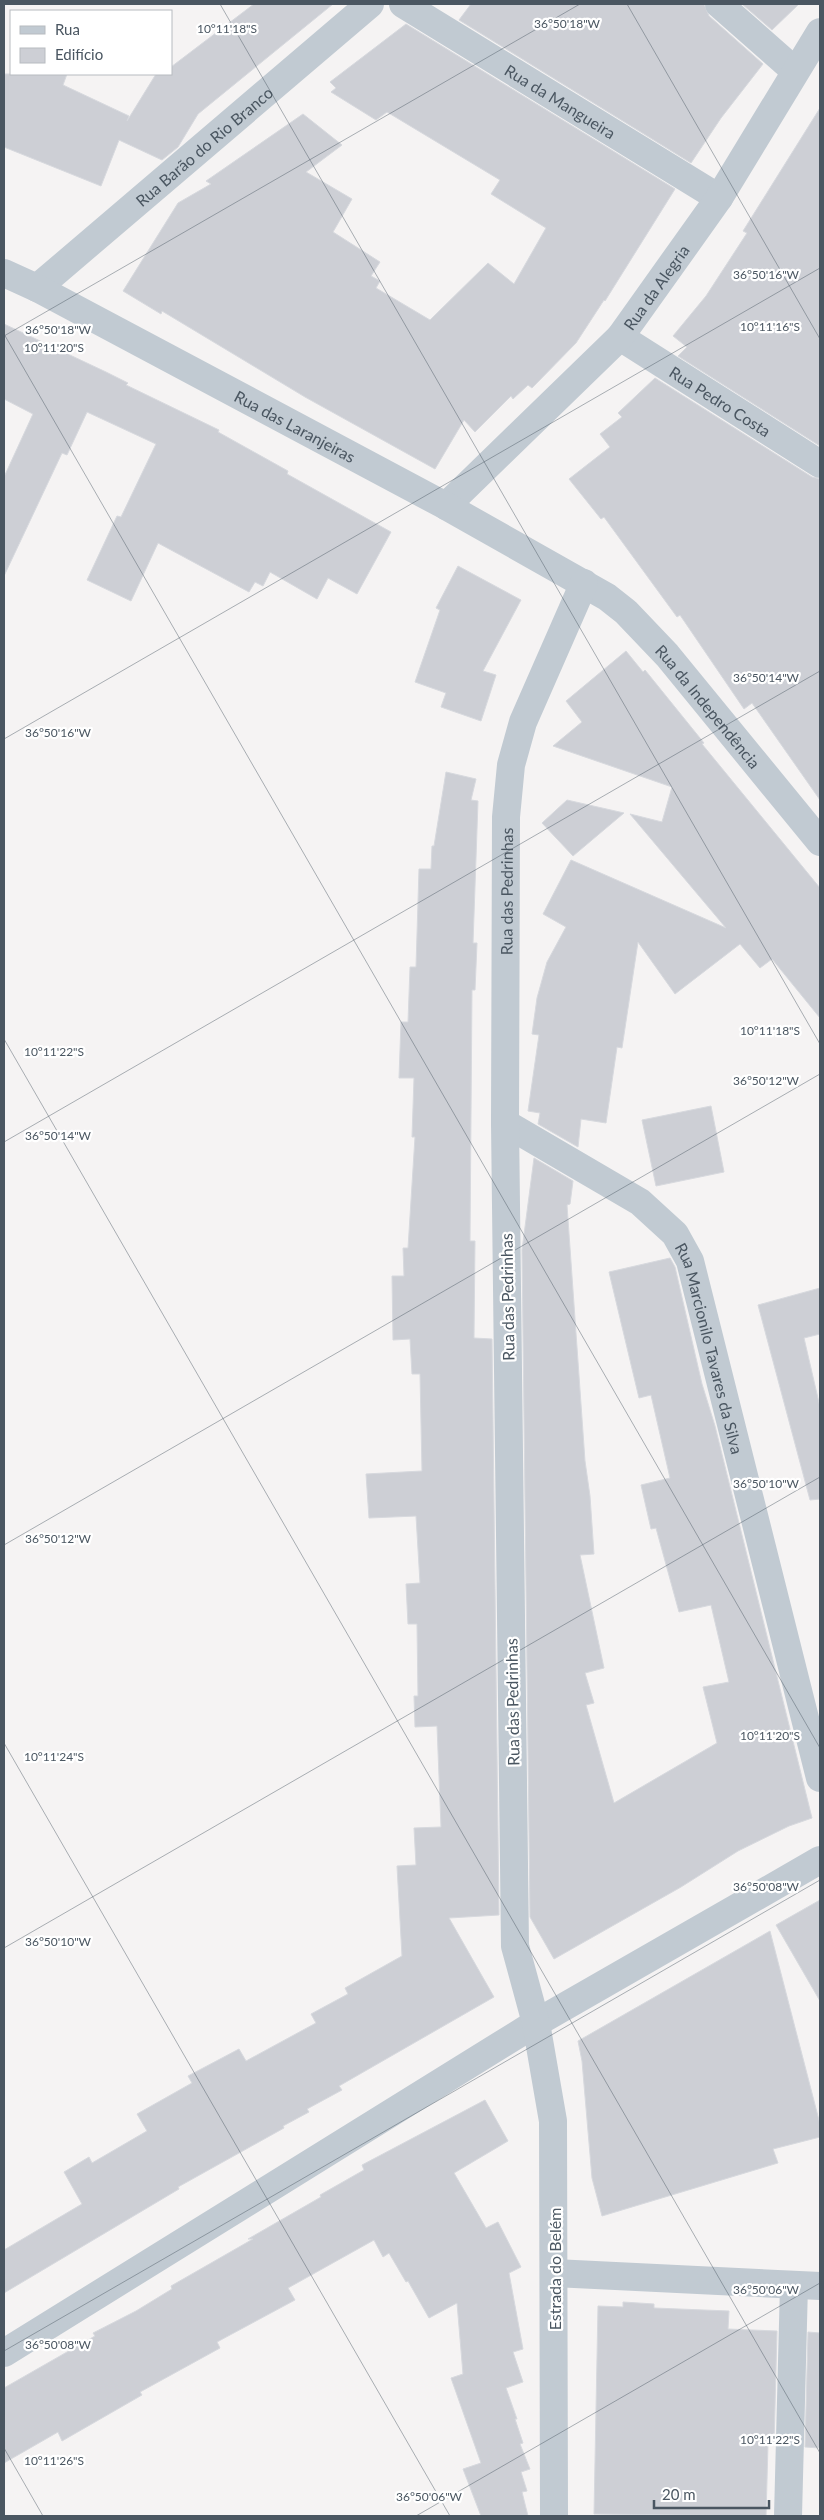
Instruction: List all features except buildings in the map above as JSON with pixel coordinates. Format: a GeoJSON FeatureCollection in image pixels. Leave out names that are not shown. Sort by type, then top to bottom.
{"type":"FeatureCollection","features":[{"type":"Feature","properties":{"kind":"street","name":"Rua Barão do Rio Branco"},"geometry":{"type":"LineString","coordinates":[[37,288],[370,4]]}},
{"type":"Feature","properties":{"kind":"street","name":"Rua da Mangueira"},"geometry":{"type":"LineString","coordinates":[[403,4],[719,198]]}},
{"type":"Feature","properties":{"kind":"street"},"geometry":{"type":"LineString","coordinates":[[718,4],[795,71]]}},
{"type":"Feature","properties":{"kind":"street","name":"Rua da Alegria"},"geometry":{"type":"LineString","coordinates":[[446,506],[620,337],[719,198],[820,32]]}},
{"type":"Feature","properties":{"kind":"street","name":"Rua das Laranjeiras"},"geometry":{"type":"LineString","coordinates":[[4,273],[37,288],[446,506],[584,583]]}},
{"type":"Feature","properties":{"kind":"street","name":"Rua Pedro Costa"},"geometry":{"type":"LineString","coordinates":[[620,337],[820,464]]}},
{"type":"Feature","properties":{"kind":"street","name":"Rua da Independência"},"geometry":{"type":"LineString","coordinates":[[584,583],[626,612],[667,655],[820,842]]}},
{"type":"Feature","properties":{"kind":"street","name":"Rua das Pedrinhas"},"geometry":{"type":"LineString","coordinates":[[536,2023],[515,1946],[505,1123],[506,817],[511,765],[523,722],[584,583]]}},
{"type":"Feature","properties":{"kind":"street","name":"Rua Marcionilo Tavares da Silva"},"geometry":{"type":"LineString","coordinates":[[505,1123],[640,1202],[675,1234],[690,1261],[820,1778]]}},
{"type":"Feature","properties":{"kind":"street"},"geometry":{"type":"LineString","coordinates":[[4,2353],[536,2023],[820,1860]]}},
{"type":"Feature","properties":{"kind":"street","name":"Estrada do Belém"},"geometry":{"type":"LineString","coordinates":[[536,2023],[553,2121],[554,2516]]}},
{"type":"Feature","properties":{"kind":"street"},"geometry":{"type":"LineString","coordinates":[[554,2273],[807,2286],[788,2516]]}}]}
